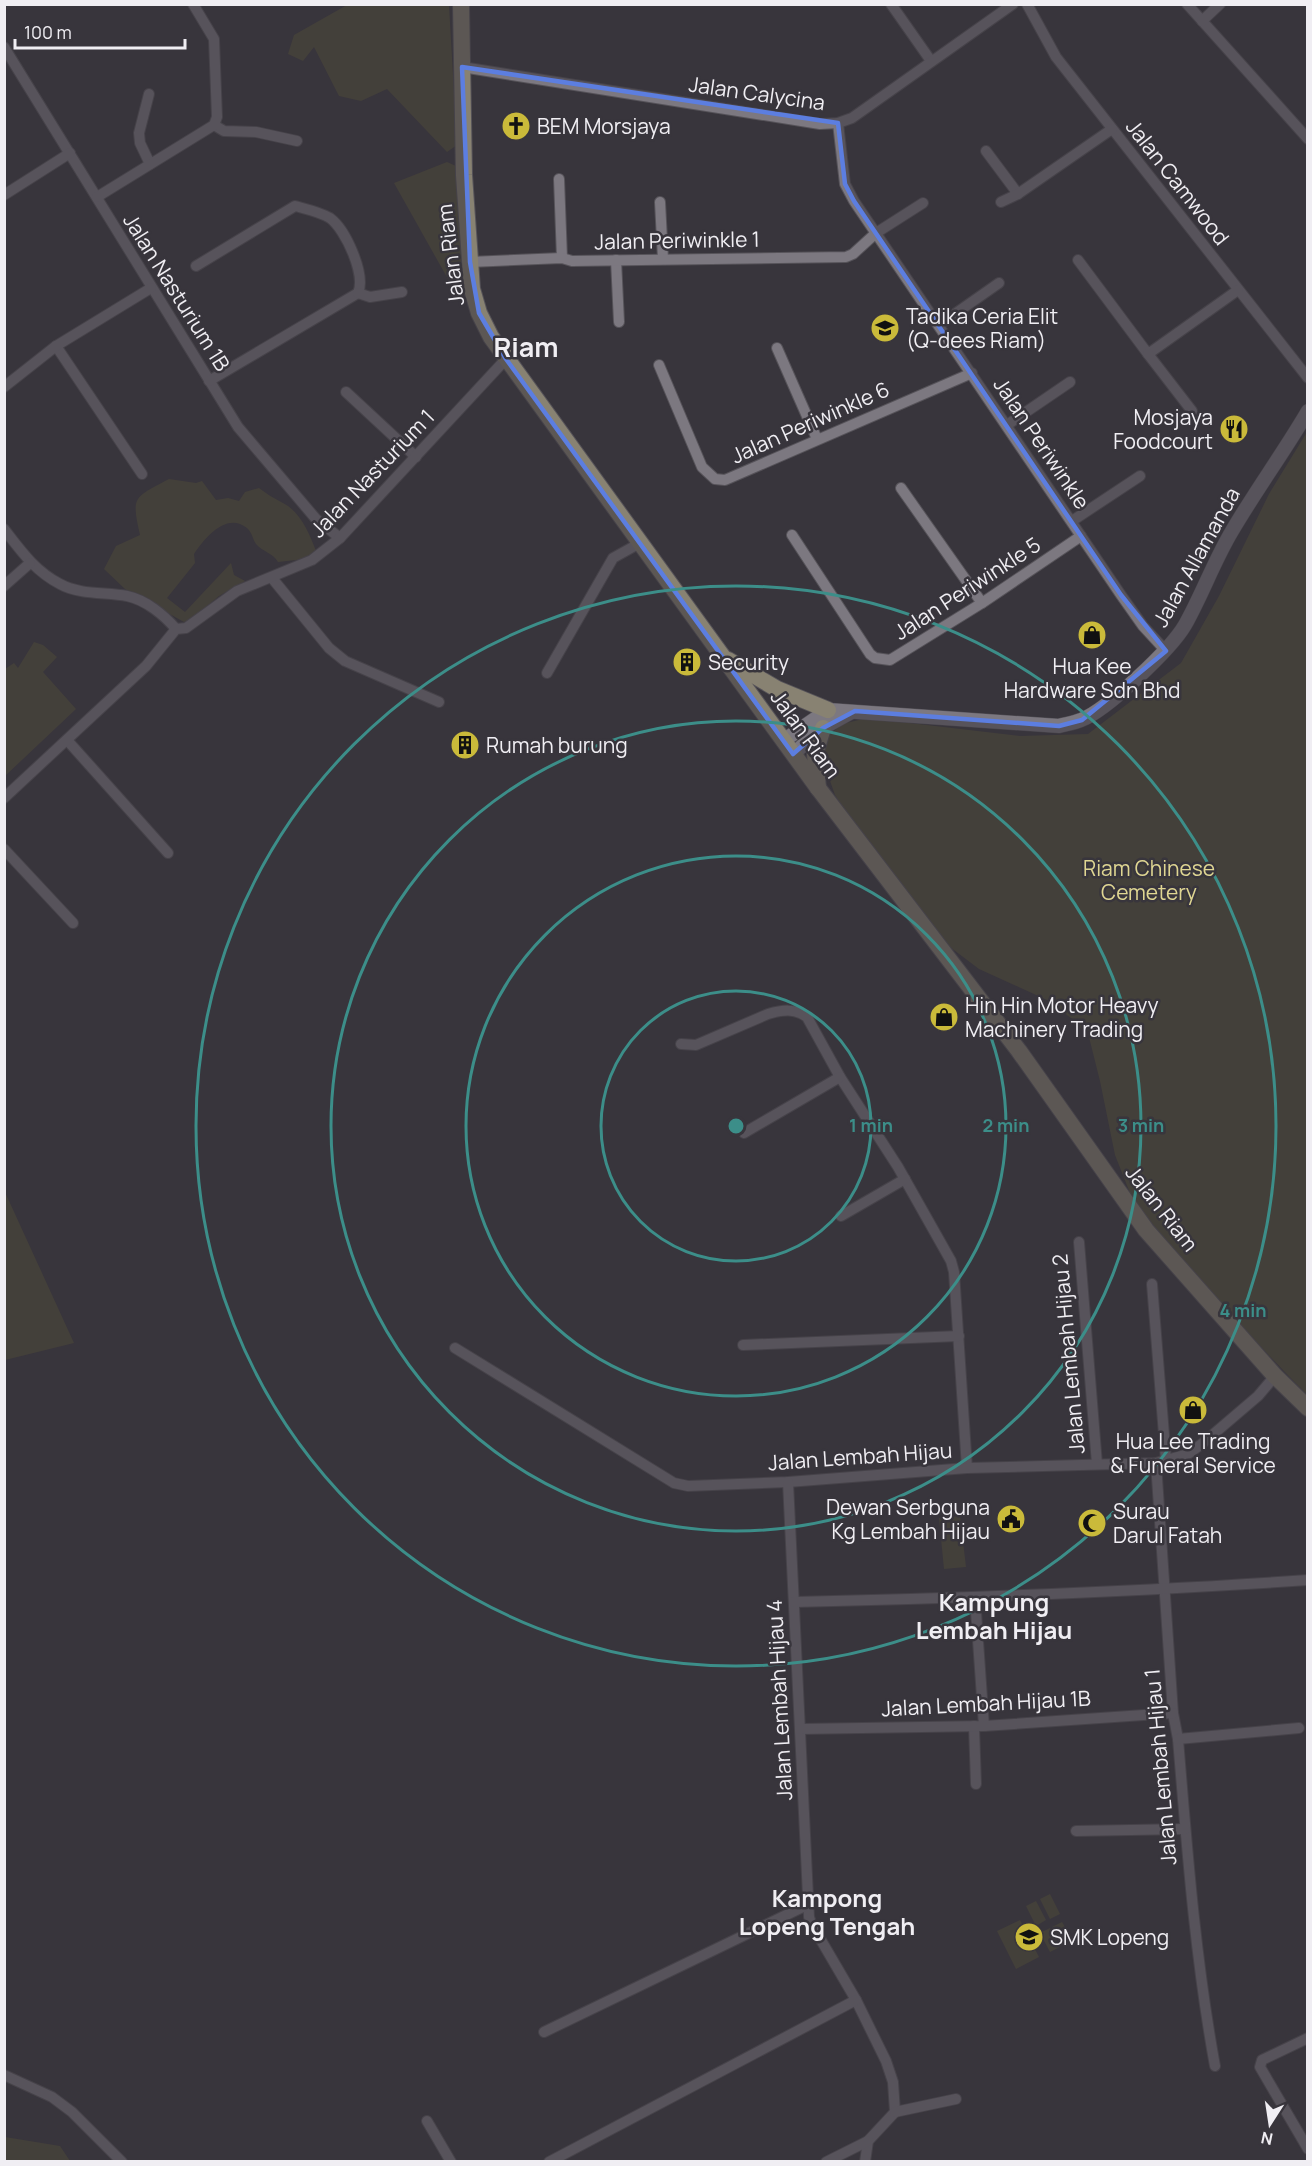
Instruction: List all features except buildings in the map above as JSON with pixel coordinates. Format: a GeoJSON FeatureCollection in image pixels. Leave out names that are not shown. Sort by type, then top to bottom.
{"type":"FeatureCollection","features":[{"type":"Feature","properties":{"kind":"main road","name":"Jalan Riam"},"geometry":{"type":"LineString","coordinates":[[461,4],[464,175],[472,289],[479,313],[491,337],[788,748],[1019,1051],[1146,1230],[1275,1376],[1308,1408]]}},
{"type":"Feature","properties":{"kind":"main road"},"geometry":{"type":"LineString","coordinates":[[722,657],[777,689],[828,710]]}},
{"type":"Feature","properties":{"kind":"main road"},"geometry":{"type":"LineString","coordinates":[[818,788],[815,754],[823,728]]}},
{"type":"Feature","properties":{"kind":"street"},"geometry":{"type":"LineString","coordinates":[[97,197],[214,125],[217,117],[214,44],[193,4]]}},
{"type":"Feature","properties":{"kind":"street"},"geometry":{"type":"LineString","coordinates":[[891,4],[932,62]]}},
{"type":"Feature","properties":{"kind":"street","name":"Jalan Calycina"},"geometry":{"type":"LineString","coordinates":[[462,67],[820,124],[838,123],[852,118],[1012,4]]}},
{"type":"Feature","properties":{"kind":"street","name":"Jalan Camwood"},"geometry":{"type":"LineString","coordinates":[[1027,4],[1056,57],[1308,378]]}},
{"type":"Feature","properties":{"kind":"street"},"geometry":{"type":"LineString","coordinates":[[1188,4],[1308,139]]}},
{"type":"Feature","properties":{"kind":"street"},"geometry":{"type":"LineString","coordinates":[[1202,21],[1220,4]]}},
{"type":"Feature","properties":{"kind":"street","name":"Jalan Nasturium 1B"},"geometry":{"type":"LineString","coordinates":[[4,47],[238,427],[316,519],[340,538]]}},
{"type":"Feature","properties":{"kind":"street"},"geometry":{"type":"LineString","coordinates":[[149,94],[139,133],[140,143],[150,164]]}},
{"type":"Feature","properties":{"kind":"street","name":"Jalan Periwinkle"},"geometry":{"type":"LineString","coordinates":[[838,123],[845,184],[1081,536],[1143,626],[1166,651]]}},
{"type":"Feature","properties":{"kind":"street"},"geometry":{"type":"LineString","coordinates":[[214,125],[224,131],[256,132],[297,141]]}},
{"type":"Feature","properties":{"kind":"street"},"geometry":{"type":"LineString","coordinates":[[1001,202],[1018,194],[1112,129]]}},
{"type":"Feature","properties":{"kind":"street"},"geometry":{"type":"LineString","coordinates":[[987,151],[1018,194]]}},
{"type":"Feature","properties":{"kind":"street"},"geometry":{"type":"LineString","coordinates":[[4,195],[69,153]]}},
{"type":"Feature","properties":{"kind":"street"},"geometry":{"type":"LineString","coordinates":[[559,178],[562,258]]}},
{"type":"Feature","properties":{"kind":"street"},"geometry":{"type":"LineString","coordinates":[[660,202],[663,259]]}},
{"type":"Feature","properties":{"kind":"street","name":"Jalan Periwinkle 1"},"geometry":{"type":"LineString","coordinates":[[470,262],[562,258],[572,261],[846,256],[853,254],[876,233],[922,203]]}},
{"type":"Feature","properties":{"kind":"street"},"geometry":{"type":"LineString","coordinates":[[196,266],[295,206],[332,219],[357,259],[361,287],[358,293],[209,381]]}},
{"type":"Feature","properties":{"kind":"street"},"geometry":{"type":"LineString","coordinates":[[616,260],[619,322]]}},
{"type":"Feature","properties":{"kind":"street"},"geometry":{"type":"LineString","coordinates":[[1078,260],[1192,411]]}},
{"type":"Feature","properties":{"kind":"street"},"geometry":{"type":"LineString","coordinates":[[939,325],[999,283]]}},
{"type":"Feature","properties":{"kind":"street"},"geometry":{"type":"LineString","coordinates":[[4,387],[56,346],[152,288]]}},
{"type":"Feature","properties":{"kind":"street"},"geometry":{"type":"LineString","coordinates":[[1148,354],[1238,290]]}},
{"type":"Feature","properties":{"kind":"street"},"geometry":{"type":"LineString","coordinates":[[358,293],[370,297],[402,292]]}},
{"type":"Feature","properties":{"kind":"street"},"geometry":{"type":"LineString","coordinates":[[56,346],[142,474]]}},
{"type":"Feature","properties":{"kind":"street"},"geometry":{"type":"LineString","coordinates":[[777,348],[817,439]]}},
{"type":"Feature","properties":{"kind":"street","name":"Jalan Nasturium 1"},"geometry":{"type":"LineString","coordinates":[[4,798],[146,666],[177,629],[186,628],[237,591],[312,560],[340,538],[506,359]]}},
{"type":"Feature","properties":{"kind":"street","name":"Jalan Periwinkle 6"},"geometry":{"type":"LineString","coordinates":[[659,365],[702,467],[716,479],[725,480],[972,373]]}},
{"type":"Feature","properties":{"kind":"street"},"geometry":{"type":"LineString","coordinates":[[1006,424],[1070,382]]}},
{"type":"Feature","properties":{"kind":"street"},"geometry":{"type":"LineString","coordinates":[[346,392],[416,457]]}},
{"type":"Feature","properties":{"kind":"street","name":"Jalan Allamanda"},"geometry":{"type":"LineString","coordinates":[[828,710],[1059,726],[1082,720],[1100,708],[1166,651],[1185,626],[1221,550],[1308,411]]}},
{"type":"Feature","properties":{"kind":"street"},"geometry":{"type":"LineString","coordinates":[[1072,521],[1140,476]]}},
{"type":"Feature","properties":{"kind":"street"},"geometry":{"type":"LineString","coordinates":[[902,488],[982,603]]}},
{"type":"Feature","properties":{"kind":"street"},"geometry":{"type":"LineString","coordinates":[[4,529],[30,563],[61,585],[84,592],[130,596],[162,613],[177,629]]}},
{"type":"Feature","properties":{"kind":"street","name":"Jalan Periwinkle 5"},"geometry":{"type":"LineString","coordinates":[[792,535],[874,658],[890,660],[897,658],[982,603],[1081,536]]}},
{"type":"Feature","properties":{"kind":"street"},"geometry":{"type":"LineString","coordinates":[[547,673],[613,558],[640,543]]}},
{"type":"Feature","properties":{"kind":"street"},"geometry":{"type":"LineString","coordinates":[[4,586],[30,563]]}},
{"type":"Feature","properties":{"kind":"street"},"geometry":{"type":"LineString","coordinates":[[272,578],[329,648],[345,661],[439,702]]}},
{"type":"Feature","properties":{"kind":"street"},"geometry":{"type":"LineString","coordinates":[[788,748],[828,710]]}},
{"type":"Feature","properties":{"kind":"street"},"geometry":{"type":"LineString","coordinates":[[788,748],[838,718],[855,711]]}},
{"type":"Feature","properties":{"kind":"street"},"geometry":{"type":"LineString","coordinates":[[67,740],[168,853]]}},
{"type":"Feature","properties":{"kind":"street"},"geometry":{"type":"LineString","coordinates":[[4,849],[73,923]]}},
{"type":"Feature","properties":{"kind":"street"},"geometry":{"type":"LineString","coordinates":[[681,1044],[696,1045],[780,1011],[800,1012],[807,1017],[840,1077],[905,1179],[951,1261],[954,1272],[959,1336],[967,1468]]}},
{"type":"Feature","properties":{"kind":"street"},"geometry":{"type":"LineString","coordinates":[[744,1132],[840,1077]]}},
{"type":"Feature","properties":{"kind":"street"},"geometry":{"type":"LineString","coordinates":[[842,1216],[905,1179]]}},
{"type":"Feature","properties":{"kind":"street","name":"Jalan Lembah Hijau 2"},"geometry":{"type":"LineString","coordinates":[[1079,1242],[1097,1464]]}},
{"type":"Feature","properties":{"kind":"street","name":"Jalan Lembah Hijau 1"},"geometry":{"type":"LineString","coordinates":[[1152,1284],[1165,1590],[1173,1713],[1178,1739],[1197,1959],[1215,2066]]}},
{"type":"Feature","properties":{"kind":"street"},"geometry":{"type":"LineString","coordinates":[[743,1345],[959,1336]]}},
{"type":"Feature","properties":{"kind":"street","name":"Jalan Lembah Hijau"},"geometry":{"type":"LineString","coordinates":[[455,1348],[674,1483],[688,1486],[788,1482],[967,1468],[1161,1462],[1188,1454],[1203,1443],[1258,1396],[1275,1376]]}},
{"type":"Feature","properties":{"kind":"street","name":"Jalan Lembah Hijau 4"},"geometry":{"type":"LineString","coordinates":[[788,1482],[809,1917],[856,2000]]}},
{"type":"Feature","properties":{"kind":"street"},"geometry":{"type":"LineString","coordinates":[[794,1602],[975,1598],[1165,1590],[1308,1580]]}},
{"type":"Feature","properties":{"kind":"street"},"geometry":{"type":"LineString","coordinates":[[975,1598],[979,1726],[976,1784]]}},
{"type":"Feature","properties":{"kind":"street","name":"Jalan Lembah Hijau 1B"},"geometry":{"type":"LineString","coordinates":[[800,1730],[979,1726],[1173,1713]]}},
{"type":"Feature","properties":{"kind":"street"},"geometry":{"type":"LineString","coordinates":[[1178,1739],[1299,1728]]}},
{"type":"Feature","properties":{"kind":"street"},"geometry":{"type":"LineString","coordinates":[[1077,1831],[1185,1829]]}},
{"type":"Feature","properties":{"kind":"street"},"geometry":{"type":"LineString","coordinates":[[544,2032],[808,1904]]}},
{"type":"Feature","properties":{"kind":"street"},"geometry":{"type":"LineString","coordinates":[[549,2162],[856,2000],[886,2061],[892,2082],[895,2112]]}},
{"type":"Feature","properties":{"kind":"street"},"geometry":{"type":"LineString","coordinates":[[1308,2038],[1262,2060],[1260,2067],[1308,2149]]}},
{"type":"Feature","properties":{"kind":"street"},"geometry":{"type":"LineString","coordinates":[[4,2075],[52,2097],[72,2112],[122,2162]]}},
{"type":"Feature","properties":{"kind":"street"},"geometry":{"type":"LineString","coordinates":[[826,2162],[868,2141],[895,2112],[957,2099]]}},
{"type":"Feature","properties":{"kind":"street"},"geometry":{"type":"LineString","coordinates":[[428,2121],[451,2162]]}},
{"type":"Feature","properties":{"kind":"street"},"geometry":{"type":"LineString","coordinates":[[865,2162],[868,2141]]}},
{"type":"Feature","properties":{"kind":"highlighted area"},"geometry":{"type":"Polygon","coordinates":[[[462,67],[838,123],[845,184],[854,201],[1121,595],[1166,651],[1082,720],[1059,726],[855,711],[823,728],[793,754],[506,359],[479,313],[470,262],[462,67]]]}},
{"type":"Feature","properties":{"kind":"green space"},"geometry":{"type":"Polygon","coordinates":[[[347,5],[449,5],[457,145],[447,152],[387,89],[361,101],[339,96],[314,47],[303,61],[288,54],[294,35],[347,5]]]}},
{"type":"Feature","properties":{"kind":"green space"},"geometry":{"type":"Polygon","coordinates":[[[447,162],[456,166],[465,263],[462,287],[453,288],[394,183],[447,162]]]}},
{"type":"Feature","properties":{"kind":"green space","name":"Riam Chinese Cemetery"},"geometry":{"type":"Polygon","coordinates":[[[1307,432],[1307,1395],[1206,1290],[1155,1229],[1130,1193],[1115,1155],[1089,1037],[1071,1018],[1047,1000],[979,969],[938,938],[868,850],[835,795],[821,755],[829,736],[842,724],[867,718],[1020,736],[1088,734],[1181,663],[1219,596],[1269,494],[1307,432]]]}},
{"type":"Feature","properties":{"kind":"green space"},"geometry":{"type":"Polygon","coordinates":[[[169,479],[196,483],[202,481],[216,500],[228,498],[239,501],[245,492],[259,488],[288,506],[297,515],[316,551],[305,559],[278,562],[256,544],[247,528],[231,523],[216,529],[198,548],[194,554],[195,563],[167,598],[185,612],[231,563],[234,575],[245,581],[219,596],[189,621],[184,622],[125,589],[104,569],[116,546],[140,535],[136,512],[138,499],[148,490],[169,479]]]}},
{"type":"Feature","properties":{"kind":"green space"},"geometry":{"type":"Polygon","coordinates":[[[34,642],[43,645],[57,657],[43,672],[76,709],[5,776],[5,669],[14,663],[18,668],[34,642]]]}},
{"type":"Feature","properties":{"kind":"green space"},"geometry":{"type":"Polygon","coordinates":[[[4,1190],[74,1343],[5,1360],[4,1360],[4,1190]]]}},
{"type":"Feature","properties":{"kind":"green space"},"geometry":{"type":"Polygon","coordinates":[[[960,1516],[966,1567],[944,1569],[939,1518],[960,1516]]]}},
{"type":"Feature","properties":{"kind":"green space"},"geometry":{"type":"Polygon","coordinates":[[[1050,1894],[1060,1914],[1050,1919],[1040,1899],[1050,1894]]]}},
{"type":"Feature","properties":{"kind":"green space"},"geometry":{"type":"Polygon","coordinates":[[[1036,1901],[1046,1920],[1036,1926],[1026,1906],[1036,1901]]]}},
{"type":"Feature","properties":{"kind":"green space"},"geometry":{"type":"Polygon","coordinates":[[[1020,1920],[1039,1957],[1016,1969],[997,1931],[1020,1920]]]}},
{"type":"Feature","properties":{"kind":"green space"},"geometry":{"type":"Polygon","coordinates":[[[1062,1922],[1073,1941],[1063,1946],[1052,1927],[1062,1922]]]}},
{"type":"Feature","properties":{"kind":"green space"},"geometry":{"type":"Polygon","coordinates":[[[1050,1928],[1060,1947],[1050,1952],[1040,1933],[1050,1928]]]}},
{"type":"Feature","properties":{"kind":"green space"},"geometry":{"type":"Polygon","coordinates":[[[5,2137],[60,2146],[70,2161],[5,2161],[5,2137]]]}},
{"type":"Feature","properties":{"kind":"place","name":"BEM Morsjaya"},"geometry":{"type":"Point","coordinates":[516,126]}},
{"type":"Feature","properties":{"kind":"place","name":"Tadika Ceria Elit (Q-dees Riam)"},"geometry":{"type":"Point","coordinates":[885,328]}},
{"type":"Feature","properties":{"kind":"place","name":"Mosjaya Foodcourt"},"geometry":{"type":"Point","coordinates":[1234,429]}},
{"type":"Feature","properties":{"kind":"place","name":"Hua Kee Hardware Sdn Bhd"},"geometry":{"type":"Point","coordinates":[1092,635]}},
{"type":"Feature","properties":{"kind":"place","name":"Security"},"geometry":{"type":"Point","coordinates":[687,662]}},
{"type":"Feature","properties":{"kind":"place","name":"Rumah burung"},"geometry":{"type":"Point","coordinates":[465,745]}},
{"type":"Feature","properties":{"kind":"place","name":"Hin Hin Motor Heavy Machinery Trading"},"geometry":{"type":"Point","coordinates":[944,1017]}},
{"type":"Feature","properties":{"kind":"place","name":"Hua Lee Trading & Funeral Service"},"geometry":{"type":"Point","coordinates":[1193,1410]}},
{"type":"Feature","properties":{"kind":"place","name":"Dewan Serbguna Kg Lembah Hijau"},"geometry":{"type":"Point","coordinates":[1011,1519]}},
{"type":"Feature","properties":{"kind":"place","name":"Surau Darul Fatah"},"geometry":{"type":"Point","coordinates":[1092,1523]}},
{"type":"Feature","properties":{"kind":"place","name":"SMK Lopeng"},"geometry":{"type":"Point","coordinates":[1029,1937]}},
{"type":"Feature","properties":{"kind":"district","name":"Riam"},"geometry":{"type":"Point","coordinates":[526,346]}},
{"type":"Feature","properties":{"kind":"district","name":"Kampung Lembah Hijau"},"geometry":{"type":"Point","coordinates":[994,1615]}},
{"type":"Feature","properties":{"kind":"district","name":"Kampong Lopeng Tengah"},"geometry":{"type":"Point","coordinates":[827,1911]}}]}
